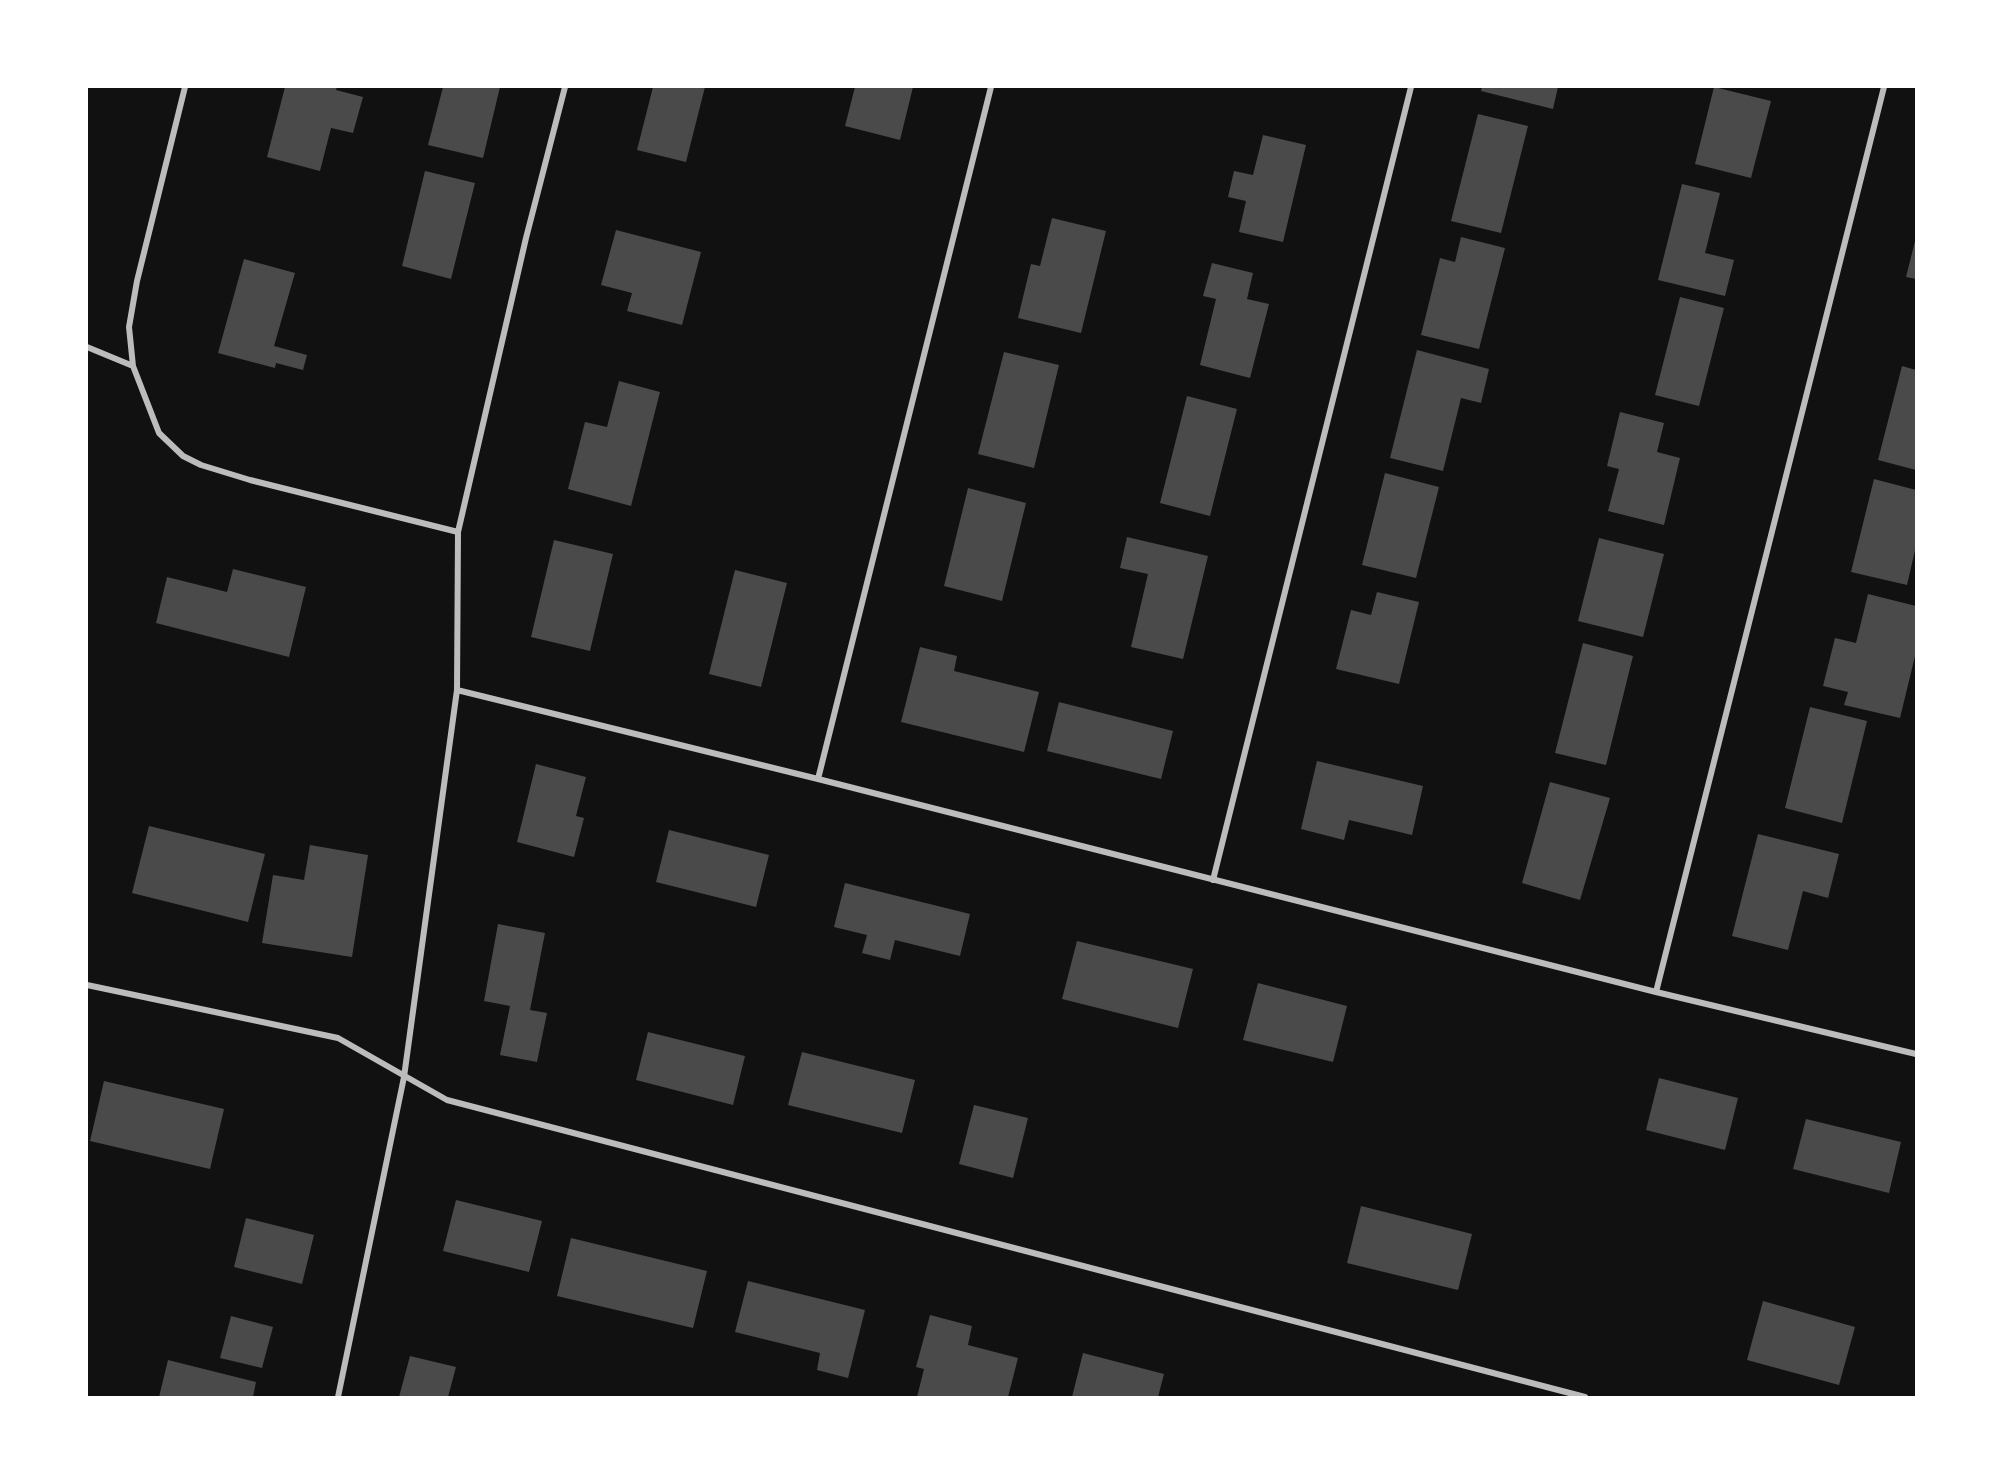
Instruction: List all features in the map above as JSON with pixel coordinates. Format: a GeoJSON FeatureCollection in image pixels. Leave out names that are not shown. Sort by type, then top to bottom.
{"type":"FeatureCollection","features":[{"type":"Feature","properties":{"kind":"street"},"geometry":{"type":"LineString","coordinates":[[185,87],[137,281],[129,327],[133,366],[159,433],[183,456],[201,465],[250,480],[458,532]]}},
{"type":"Feature","properties":{"kind":"street"},"geometry":{"type":"LineString","coordinates":[[338,1397],[404,1077],[456,690],[458,532],[526,238],[565,87]]}},
{"type":"Feature","properties":{"kind":"street"},"geometry":{"type":"LineString","coordinates":[[818,779],[991,87]]}},
{"type":"Feature","properties":{"kind":"street"},"geometry":{"type":"LineString","coordinates":[[1213,880],[1411,87]]}},
{"type":"Feature","properties":{"kind":"street"},"geometry":{"type":"LineString","coordinates":[[1656,992],[1884,87]]}},
{"type":"Feature","properties":{"kind":"street"},"geometry":{"type":"LineString","coordinates":[[87,348],[133,366]]}},
{"type":"Feature","properties":{"kind":"street"},"geometry":{"type":"LineString","coordinates":[[456,690],[818,779],[1656,992],[1916,1054]]}},
{"type":"Feature","properties":{"kind":"street"},"geometry":{"type":"LineString","coordinates":[[87,985],[338,1038],[447,1100],[1585,1397]]}},
{"type":"Feature","properties":{"kind":"building"},"geometry":{"type":"Polygon","coordinates":[[[285,87],[337,87],[336,90],[363,97],[353,133],[331,128],[320,171],[267,157],[285,87]]]}},
{"type":"Feature","properties":{"kind":"building"},"geometry":{"type":"Polygon","coordinates":[[[443,87],[500,87],[483,158],[428,145],[443,87]]]}},
{"type":"Feature","properties":{"kind":"building"},"geometry":{"type":"Polygon","coordinates":[[[653,87],[705,87],[686,162],[637,150],[653,87]]]}},
{"type":"Feature","properties":{"kind":"building"},"geometry":{"type":"Polygon","coordinates":[[[855,87],[913,87],[900,140],[845,126],[855,87]]]}},
{"type":"Feature","properties":{"kind":"building"},"geometry":{"type":"Polygon","coordinates":[[[1482,87],[1558,87],[1553,109],[1481,91],[1482,87]]]}},
{"type":"Feature","properties":{"kind":"building"},"geometry":{"type":"Polygon","coordinates":[[[1714,87],[1771,101],[1751,178],[1695,164],[1714,87]]]}},
{"type":"Feature","properties":{"kind":"building"},"geometry":{"type":"Polygon","coordinates":[[[1478,114],[1528,126],[1501,233],[1451,221],[1478,114]]]}},
{"type":"Feature","properties":{"kind":"building"},"geometry":{"type":"Polygon","coordinates":[[[1263,135],[1306,145],[1283,242],[1239,232],[1246,201],[1228,197],[1234,171],[1253,175],[1263,135]]]}},
{"type":"Feature","properties":{"kind":"building"},"geometry":{"type":"Polygon","coordinates":[[[425,171],[475,183],[451,279],[402,266],[425,171]]]}},
{"type":"Feature","properties":{"kind":"building"},"geometry":{"type":"Polygon","coordinates":[[[1682,184],[1720,193],[1705,253],[1734,260],[1725,296],[1658,280],[1682,184]]]}},
{"type":"Feature","properties":{"kind":"building"},"geometry":{"type":"Polygon","coordinates":[[[1052,218],[1106,231],[1081,333],[1018,318],[1031,264],[1040,266],[1052,218]]]}},
{"type":"Feature","properties":{"kind":"building"},"geometry":{"type":"Polygon","coordinates":[[[616,230],[701,252],[682,325],[627,311],[632,293],[601,285],[616,230]]]}},
{"type":"Feature","properties":{"kind":"building"},"geometry":{"type":"Polygon","coordinates":[[[1461,237],[1505,248],[1479,349],[1421,335],[1440,258],[1455,262],[1461,237]]]}},
{"type":"Feature","properties":{"kind":"building"},"geometry":{"type":"Polygon","coordinates":[[[1916,241],[1916,279],[1906,277],[1916,241]]]}},
{"type":"Feature","properties":{"kind":"building"},"geometry":{"type":"Polygon","coordinates":[[[244,259],[295,273],[274,346],[307,355],[303,370],[276,363],[275,368],[218,353],[244,259]]]}},
{"type":"Feature","properties":{"kind":"building"},"geometry":{"type":"Polygon","coordinates":[[[1212,263],[1253,273],[1247,299],[1269,304],[1250,378],[1200,365],[1216,299],[1203,296],[1212,263]]]}},
{"type":"Feature","properties":{"kind":"building"},"geometry":{"type":"Polygon","coordinates":[[[1680,297],[1724,308],[1699,406],[1655,395],[1680,297]]]}},
{"type":"Feature","properties":{"kind":"building"},"geometry":{"type":"Polygon","coordinates":[[[1417,350],[1489,369],[1481,403],[1461,398],[1443,471],[1390,458],[1417,350]]]}},
{"type":"Feature","properties":{"kind":"building"},"geometry":{"type":"Polygon","coordinates":[[[1004,352],[1059,365],[1034,468],[978,454],[1004,352]]]}},
{"type":"Feature","properties":{"kind":"building"},"geometry":{"type":"Polygon","coordinates":[[[1902,366],[1916,370],[1916,470],[1878,460],[1902,366]]]}},
{"type":"Feature","properties":{"kind":"building"},"geometry":{"type":"Polygon","coordinates":[[[619,381],[660,392],[631,506],[568,489],[585,422],[607,427],[619,381]]]}},
{"type":"Feature","properties":{"kind":"building"},"geometry":{"type":"Polygon","coordinates":[[[1187,396],[1237,409],[1210,516],[1160,503],[1187,396]]]}},
{"type":"Feature","properties":{"kind":"building"},"geometry":{"type":"Polygon","coordinates":[[[1620,412],[1664,423],[1657,452],[1680,458],[1664,525],[1608,511],[1619,469],[1607,466],[1620,412]]]}},
{"type":"Feature","properties":{"kind":"building"},"geometry":{"type":"Polygon","coordinates":[[[1385,473],[1439,487],[1416,578],[1362,565],[1385,473]]]}},
{"type":"Feature","properties":{"kind":"building"},"geometry":{"type":"Polygon","coordinates":[[[1874,479],[1916,490],[1916,546],[1907,585],[1851,572],[1874,479]]]}},
{"type":"Feature","properties":{"kind":"building"},"geometry":{"type":"Polygon","coordinates":[[[968,488],[1026,503],[1002,601],[944,586],[968,488]]]}},
{"type":"Feature","properties":{"kind":"building"},"geometry":{"type":"Polygon","coordinates":[[[1127,537],[1208,556],[1183,659],[1131,647],[1148,574],[1120,568],[1127,537]]]}},
{"type":"Feature","properties":{"kind":"building"},"geometry":{"type":"Polygon","coordinates":[[[1599,538],[1664,554],[1643,637],[1578,621],[1599,538]]]}},
{"type":"Feature","properties":{"kind":"building"},"geometry":{"type":"Polygon","coordinates":[[[554,540],[613,554],[590,651],[531,637],[554,540]]]}},
{"type":"Feature","properties":{"kind":"building"},"geometry":{"type":"Polygon","coordinates":[[[233,569],[306,587],[289,657],[156,623],[167,577],[227,592],[233,569]]]}},
{"type":"Feature","properties":{"kind":"building"},"geometry":{"type":"Polygon","coordinates":[[[735,570],[787,583],[761,687],[709,674],[735,570]]]}},
{"type":"Feature","properties":{"kind":"building"},"geometry":{"type":"Polygon","coordinates":[[[1377,592],[1419,602],[1399,684],[1336,669],[1351,610],[1371,615],[1377,592]]]}},
{"type":"Feature","properties":{"kind":"building"},"geometry":{"type":"Polygon","coordinates":[[[1868,594],[1916,606],[1916,652],[1900,718],[1844,705],[1848,692],[1823,686],[1835,638],[1856,643],[1868,594]]]}},
{"type":"Feature","properties":{"kind":"building"},"geometry":{"type":"Polygon","coordinates":[[[1583,643],[1633,656],[1606,765],[1555,753],[1583,643]]]}},
{"type":"Feature","properties":{"kind":"building"},"geometry":{"type":"Polygon","coordinates":[[[920,647],[957,656],[954,671],[1039,692],[1024,752],[901,722],[920,647]]]}},
{"type":"Feature","properties":{"kind":"building"},"geometry":{"type":"Polygon","coordinates":[[[1059,702],[1173,731],[1161,779],[1047,751],[1059,702]]]}},
{"type":"Feature","properties":{"kind":"building"},"geometry":{"type":"Polygon","coordinates":[[[1810,707],[1867,721],[1842,823],[1785,808],[1810,707]]]}},
{"type":"Feature","properties":{"kind":"building"},"geometry":{"type":"Polygon","coordinates":[[[1317,761],[1423,786],[1412,835],[1349,820],[1344,840],[1301,829],[1317,761]]]}},
{"type":"Feature","properties":{"kind":"building"},"geometry":{"type":"Polygon","coordinates":[[[536,764],[586,777],[576,816],[584,818],[574,857],[517,842],[536,764]]]}},
{"type":"Feature","properties":{"kind":"building"},"geometry":{"type":"Polygon","coordinates":[[[1550,782],[1610,798],[1580,900],[1522,883],[1550,782]]]}},
{"type":"Feature","properties":{"kind":"building"},"geometry":{"type":"Polygon","coordinates":[[[149,826],[265,854],[248,922],[132,893],[149,826]]]}},
{"type":"Feature","properties":{"kind":"building"},"geometry":{"type":"Polygon","coordinates":[[[669,830],[769,855],[756,907],[656,882],[669,830]]]}},
{"type":"Feature","properties":{"kind":"building"},"geometry":{"type":"Polygon","coordinates":[[[1758,834],[1839,854],[1828,898],[1803,891],[1788,950],[1732,936],[1758,834]]]}},
{"type":"Feature","properties":{"kind":"building"},"geometry":{"type":"Polygon","coordinates":[[[310,845],[368,855],[352,957],[262,943],[273,875],[304,880],[310,845]]]}},
{"type":"Feature","properties":{"kind":"building"},"geometry":{"type":"Polygon","coordinates":[[[845,883],[970,914],[960,956],[895,940],[890,960],[862,953],[867,935],[834,927],[845,883]]]}},
{"type":"Feature","properties":{"kind":"building"},"geometry":{"type":"Polygon","coordinates":[[[498,924],[545,933],[530,1010],[547,1013],[537,1062],[500,1055],[510,1006],[484,1001],[498,924]]]}},
{"type":"Feature","properties":{"kind":"building"},"geometry":{"type":"Polygon","coordinates":[[[1077,941],[1193,969],[1178,1028],[1062,999],[1077,941]]]}},
{"type":"Feature","properties":{"kind":"building"},"geometry":{"type":"Polygon","coordinates":[[[1258,983],[1347,1006],[1333,1062],[1243,1040],[1258,983]]]}},
{"type":"Feature","properties":{"kind":"building"},"geometry":{"type":"Polygon","coordinates":[[[648,1032],[745,1056],[733,1105],[636,1080],[648,1032]]]}},
{"type":"Feature","properties":{"kind":"building"},"geometry":{"type":"Polygon","coordinates":[[[802,1052],[915,1080],[902,1133],[788,1105],[802,1052]]]}},
{"type":"Feature","properties":{"kind":"building"},"geometry":{"type":"Polygon","coordinates":[[[1659,1078],[1738,1098],[1725,1150],[1646,1130],[1659,1078]]]}},
{"type":"Feature","properties":{"kind":"building"},"geometry":{"type":"Polygon","coordinates":[[[104,1081],[224,1109],[210,1169],[90,1141],[104,1081]]]}},
{"type":"Feature","properties":{"kind":"building"},"geometry":{"type":"Polygon","coordinates":[[[974,1105],[1028,1118],[1013,1178],[959,1164],[974,1105]]]}},
{"type":"Feature","properties":{"kind":"building"},"geometry":{"type":"Polygon","coordinates":[[[1806,1119],[1901,1142],[1889,1193],[1793,1169],[1806,1119]]]}},
{"type":"Feature","properties":{"kind":"building"},"geometry":{"type":"Polygon","coordinates":[[[456,1200],[542,1221],[529,1272],[443,1251],[456,1200]]]}},
{"type":"Feature","properties":{"kind":"building"},"geometry":{"type":"Polygon","coordinates":[[[1361,1206],[1472,1234],[1458,1290],[1347,1263],[1361,1206]]]}},
{"type":"Feature","properties":{"kind":"building"},"geometry":{"type":"Polygon","coordinates":[[[246,1218],[314,1235],[302,1284],[234,1267],[246,1218]]]}},
{"type":"Feature","properties":{"kind":"building"},"geometry":{"type":"Polygon","coordinates":[[[571,1238],[707,1271],[693,1328],[557,1296],[571,1238]]]}},
{"type":"Feature","properties":{"kind":"building"},"geometry":{"type":"Polygon","coordinates":[[[748,1281],[865,1310],[848,1378],[817,1370],[820,1353],[735,1332],[748,1281]]]}},
{"type":"Feature","properties":{"kind":"building"},"geometry":{"type":"Polygon","coordinates":[[[1763,1301],[1855,1327],[1839,1385],[1747,1360],[1763,1301]]]}},
{"type":"Feature","properties":{"kind":"building"},"geometry":{"type":"Polygon","coordinates":[[[930,1315],[972,1326],[968,1345],[1018,1358],[1008,1397],[917,1397],[924,1369],[916,1367],[930,1315]]]}},
{"type":"Feature","properties":{"kind":"building"},"geometry":{"type":"Polygon","coordinates":[[[231,1316],[273,1327],[262,1368],[220,1358],[231,1316]]]}},
{"type":"Feature","properties":{"kind":"building"},"geometry":{"type":"Polygon","coordinates":[[[1083,1353],[1164,1374],[1158,1397],[1072,1397],[1083,1353]]]}},
{"type":"Feature","properties":{"kind":"building"},"geometry":{"type":"Polygon","coordinates":[[[410,1356],[456,1367],[448,1397],[399,1397],[410,1356]]]}},
{"type":"Feature","properties":{"kind":"building"},"geometry":{"type":"Polygon","coordinates":[[[168,1360],[256,1382],[253,1397],[159,1397],[168,1360]]]}}]}
